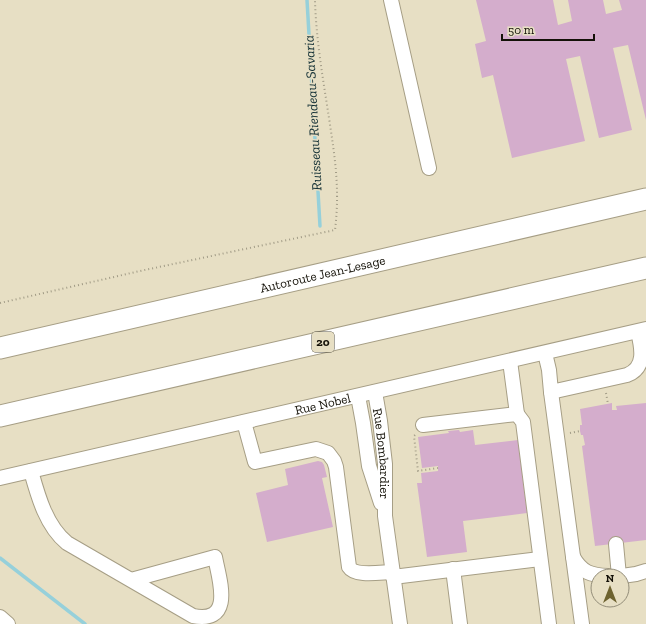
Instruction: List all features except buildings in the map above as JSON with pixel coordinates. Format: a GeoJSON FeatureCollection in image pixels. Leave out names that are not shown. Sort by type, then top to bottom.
{"type":"FeatureCollection","features":[{"type":"Feature","properties":{"kind":"highway","name":"Autoroute Jean-Lesage"},"geometry":{"type":"LineString","coordinates":[[0,348],[646,199]]}},
{"type":"Feature","properties":{"kind":"highway","name":"20"},"geometry":{"type":"LineString","coordinates":[[0,416],[646,268]]}},
{"type":"Feature","properties":{"kind":"street"},"geometry":{"type":"LineString","coordinates":[[391,0],[429,168]]}},
{"type":"Feature","properties":{"kind":"street"},"geometry":{"type":"LineString","coordinates":[[551,392],[635,372],[642,359],[642,330]]}},
{"type":"Feature","properties":{"kind":"street","name":"Rue Nobel"},"geometry":{"type":"LineString","coordinates":[[0,478],[642,330]]}},
{"type":"Feature","properties":{"kind":"street"},"geometry":{"type":"LineString","coordinates":[[545,353],[549,370],[571,549],[582,624]]}},
{"type":"Feature","properties":{"kind":"street"},"geometry":{"type":"LineString","coordinates":[[510,361],[517,414],[523,422],[549,624]]}},
{"type":"Feature","properties":{"kind":"street","name":"Rue Bombardier"},"geometry":{"type":"LineString","coordinates":[[375,392],[385,464],[385,516],[400,624]]}},
{"type":"Feature","properties":{"kind":"street","name":"Rue Bombardier"},"geometry":{"type":"LineString","coordinates":[[358,396],[364,423],[369,466],[385,516]]}},
{"type":"Feature","properties":{"kind":"street"},"geometry":{"type":"LineString","coordinates":[[420,429],[517,414]]}},
{"type":"Feature","properties":{"kind":"street"},"geometry":{"type":"LineString","coordinates":[[244,422],[255,462],[316,449],[328,453],[334,461],[349,567],[351,570],[393,574],[540,559]]}},
{"type":"Feature","properties":{"kind":"street"},"geometry":{"type":"LineString","coordinates":[[31,471],[44,509],[60,537],[67,543],[131,580],[198,618],[212,618],[220,612],[222,606],[215,557],[131,580]]}},
{"type":"Feature","properties":{"kind":"street"},"geometry":{"type":"LineString","coordinates":[[616,544],[620,568]]}},
{"type":"Feature","properties":{"kind":"street"},"geometry":{"type":"LineString","coordinates":[[571,549],[580,568],[590,573]]}},
{"type":"Feature","properties":{"kind":"street"},"geometry":{"type":"LineString","coordinates":[[453,569],[460,624]]}},
{"type":"Feature","properties":{"kind":"street"},"geometry":{"type":"LineString","coordinates":[[630,575],[646,571]]}},
{"type":"Feature","properties":{"kind":"street"},"geometry":{"type":"LineString","coordinates":[[0,617],[8,624]]}},
{"type":"Feature","properties":{"kind":"path"},"geometry":{"type":"LineString","coordinates":[[0,303],[140,271],[335,230],[338,198],[337,170],[318,33],[315,0]]}},
{"type":"Feature","properties":{"kind":"path"},"geometry":{"type":"LineString","coordinates":[[606,396],[608,404]]}},
{"type":"Feature","properties":{"kind":"path"},"geometry":{"type":"LineString","coordinates":[[420,429],[414,436],[418,471],[438,468]]}},
{"type":"Feature","properties":{"kind":"path"},"geometry":{"type":"LineString","coordinates":[[574,432],[580,431]]}},
{"type":"Feature","properties":{"kind":"waterway","name":"Ruisseau Riendeau-Savaria"},"geometry":{"type":"LineString","coordinates":[[307,0],[320,226]]}},
{"type":"Feature","properties":{"kind":"waterway"},"geometry":{"type":"LineString","coordinates":[[0,558],[85,624]]}}]}
